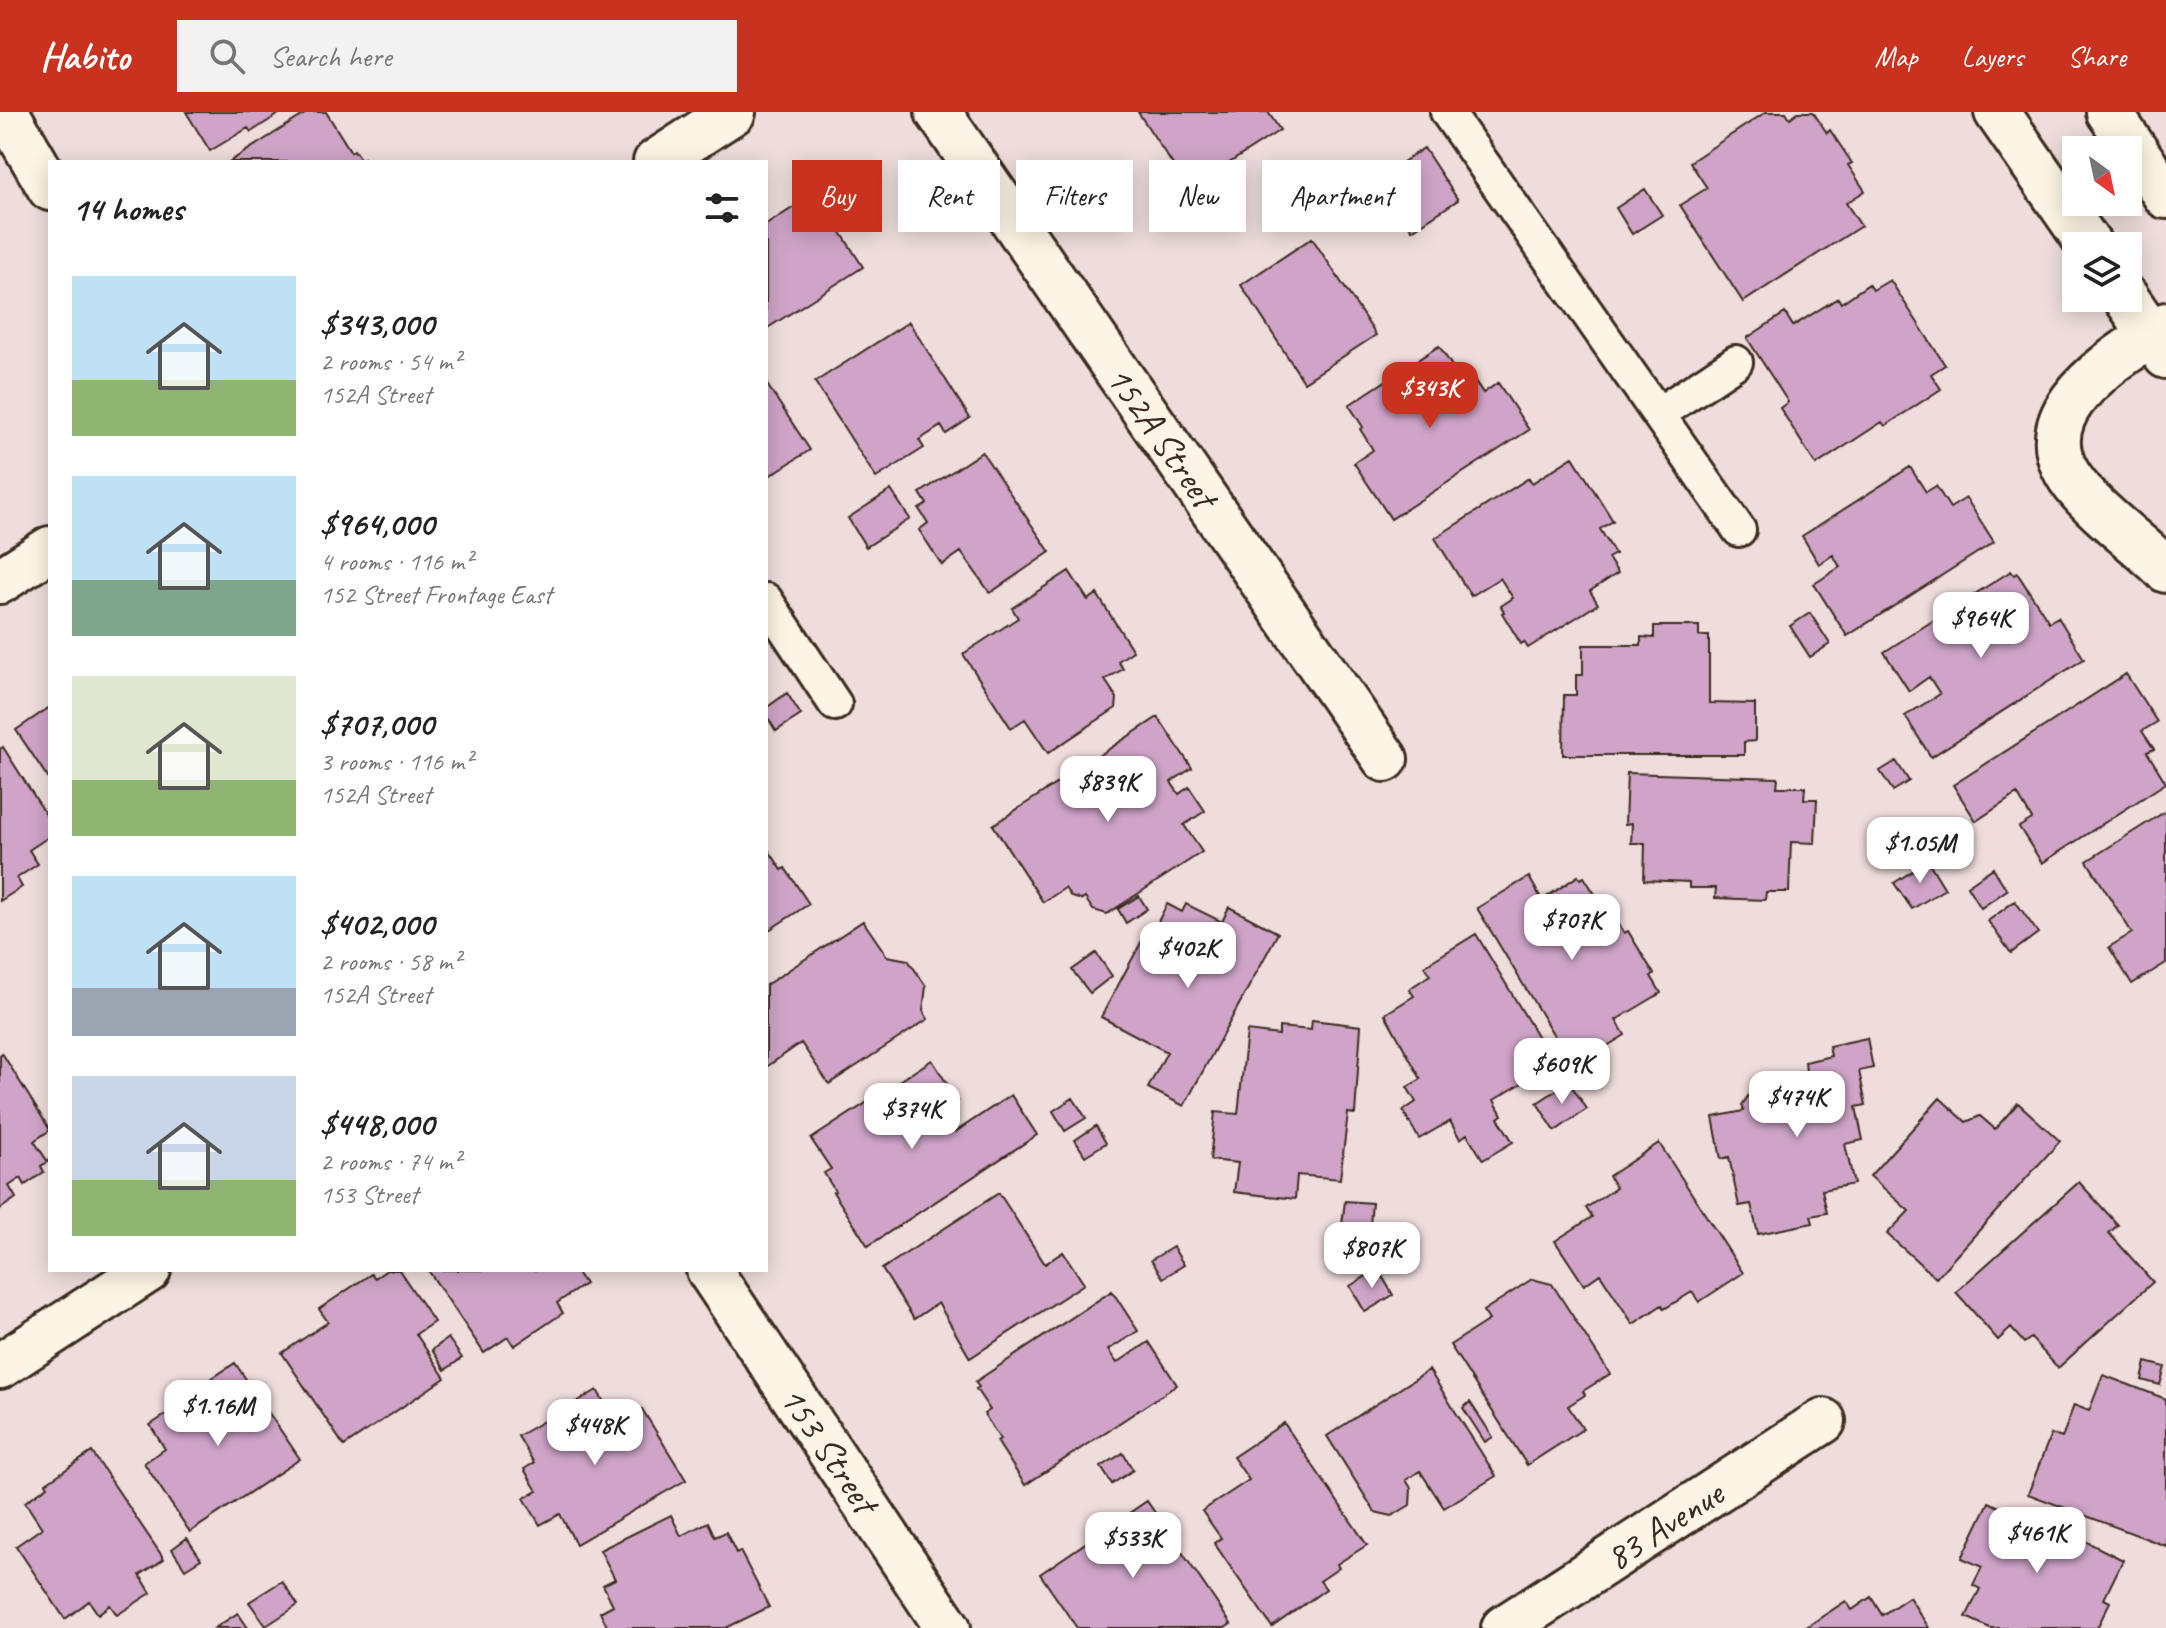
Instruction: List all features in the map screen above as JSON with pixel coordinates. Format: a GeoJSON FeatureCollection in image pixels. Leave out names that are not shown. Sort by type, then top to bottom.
{"type":"FeatureCollection","features":[{"type":"Feature","properties":{"kind":"street"},"geometry":{"type":"LineString","coordinates":[[6,112],[48,185]]}},
{"type":"Feature","properties":{"kind":"street"},"geometry":{"type":"LineString","coordinates":[[659,160],[733,112]]}},
{"type":"Feature","properties":{"kind":"street","name":"152A Street"},"geometry":{"type":"LineString","coordinates":[[938,112],[1385,759]]}},
{"type":"Feature","properties":{"kind":"street"},"geometry":{"type":"LineString","coordinates":[[1997,112],[2080,232]]}},
{"type":"Feature","properties":{"kind":"street"},"geometry":{"type":"LineString","coordinates":[[2109,112],[2166,196]]}},
{"type":"Feature","properties":{"kind":"street"},"geometry":{"type":"LineString","coordinates":[[2138,312],[2161,339],[2101,369],[2077,393],[2062,418],[2058,445],[2063,467],[2082,493],[2166,570]]}},
{"type":"Feature","properties":{"kind":"street"},"geometry":{"type":"LineString","coordinates":[[0,581],[48,550]]}},
{"type":"Feature","properties":{"kind":"street"},"geometry":{"type":"LineString","coordinates":[[0,1366],[145,1272]]}},
{"type":"Feature","properties":{"kind":"street","name":"153 Street"},"geometry":{"type":"LineString","coordinates":[[710,1272],[948,1628]]}},
{"type":"Feature","properties":{"kind":"street","name":"83 Avenue"},"geometry":{"type":"LineString","coordinates":[[1504,1628],[1823,1421]]}},
{"type":"Feature","properties":{"kind":"lane"},"geometry":{"type":"LineString","coordinates":[[1447,112],[1739,530]]}},
{"type":"Feature","properties":{"kind":"lane"},"geometry":{"type":"LineString","coordinates":[[1658,414],[1736,362]]}},
{"type":"Feature","properties":{"kind":"lane"},"geometry":{"type":"LineString","coordinates":[[768,603],[835,704]]}},
{"type":"Feature","properties":{"kind":"building"},"geometry":{"type":"Polygon","coordinates":[[[186,112],[282,112],[251,132],[248,128],[210,151],[186,112]]]}},
{"type":"Feature","properties":{"kind":"building"},"geometry":{"type":"Polygon","coordinates":[[[308,112],[326,112],[351,152],[354,150],[361,160],[232,160],[308,112]]]}},
{"type":"Feature","properties":{"kind":"building"},"geometry":{"type":"Polygon","coordinates":[[[1138,112],[1268,112],[1280,130],[1234,160],[1170,160],[1138,112]]]}},
{"type":"Feature","properties":{"kind":"building"},"geometry":{"type":"Polygon","coordinates":[[[1766,112],[1786,112],[1790,118],[1798,112],[1813,112],[1827,133],[1830,130],[1852,163],[1848,165],[1865,191],[1846,203],[1861,226],[1743,302],[1680,205],[1707,188],[1690,162],[1766,112]]]}},
{"type":"Feature","properties":{"kind":"building"},"geometry":{"type":"Polygon","coordinates":[[[1424,148],[1458,200],[1421,224],[1421,160],[1406,160],[1424,148]]]}},
{"type":"Feature","properties":{"kind":"building"},"geometry":{"type":"Polygon","coordinates":[[[1645,189],[1662,215],[1632,234],[1616,208],[1645,189]]]}},
{"type":"Feature","properties":{"kind":"building"},"geometry":{"type":"Polygon","coordinates":[[[792,208],[792,232],[841,232],[863,267],[768,328],[768,224],[792,208]]]}},
{"type":"Feature","properties":{"kind":"building"},"geometry":{"type":"Polygon","coordinates":[[[1312,238],[1376,335],[1304,382],[1241,285],[1312,238]]]}},
{"type":"Feature","properties":{"kind":"building"},"geometry":{"type":"Polygon","coordinates":[[[1890,280],[1945,365],[1931,374],[1941,389],[1885,426],[1882,422],[1816,465],[1780,408],[1788,402],[1747,338],[1785,313],[1793,326],[1838,298],[1841,303],[1869,284],[1873,290],[1890,280]]]}},
{"type":"Feature","properties":{"kind":"building"},"geometry":{"type":"Polygon","coordinates":[[[909,322],[970,418],[946,434],[941,426],[919,440],[924,448],[876,478],[815,382],[909,322]]]}},
{"type":"Feature","properties":{"kind":"building"},"geometry":{"type":"Polygon","coordinates":[[[1439,346],[1458,375],[1467,369],[1483,393],[1498,383],[1529,430],[1391,519],[1354,463],[1373,450],[1349,405],[1439,346]]]}},
{"type":"Feature","properties":{"kind":"building"},"geometry":{"type":"Polygon","coordinates":[[[768,386],[810,450],[768,477],[768,386]]]}},
{"type":"Feature","properties":{"kind":"building"},"geometry":{"type":"Polygon","coordinates":[[[982,452],[1050,552],[990,593],[961,552],[942,565],[919,530],[928,523],[919,509],[927,504],[920,493],[982,452]]]}},
{"type":"Feature","properties":{"kind":"building"},"geometry":{"type":"Polygon","coordinates":[[[1573,457],[1613,521],[1600,529],[1615,554],[1608,558],[1618,573],[1590,591],[1598,604],[1528,648],[1524,642],[1521,644],[1502,613],[1501,606],[1513,598],[1500,578],[1471,596],[1435,538],[1529,478],[1532,483],[1573,457]]]}},
{"type":"Feature","properties":{"kind":"building"},"geometry":{"type":"Polygon","coordinates":[[[1910,467],[1926,492],[1936,486],[1950,508],[1966,498],[1994,542],[1847,636],[1814,584],[1840,567],[1833,555],[1819,564],[1802,536],[1910,467]]]}},
{"type":"Feature","properties":{"kind":"building"},"geometry":{"type":"Polygon","coordinates":[[[891,490],[910,519],[866,547],[848,518],[891,490]]]}},
{"type":"Feature","properties":{"kind":"building"},"geometry":{"type":"Polygon","coordinates":[[[1069,571],[1088,600],[1097,594],[1133,651],[1118,661],[1123,669],[1105,680],[1117,698],[1116,708],[1048,753],[1025,719],[1011,728],[963,654],[1018,618],[1012,608],[1069,571]]]}},
{"type":"Feature","properties":{"kind":"building"},"geometry":{"type":"Polygon","coordinates":[[[2011,571],[2014,575],[2017,573],[2049,622],[2058,617],[2084,659],[1931,757],[1905,716],[1940,694],[1929,677],[1909,691],[1884,652],[2011,571]]]}},
{"type":"Feature","properties":{"kind":"building"},"geometry":{"type":"Polygon","coordinates":[[[1810,613],[1830,644],[1810,657],[1790,626],[1810,613]]]}},
{"type":"Feature","properties":{"kind":"building"},"geometry":{"type":"Polygon","coordinates":[[[1654,626],[1699,626],[1699,636],[1709,636],[1709,703],[1755,704],[1755,741],[1744,742],[1744,755],[1563,755],[1564,695],[1576,695],[1576,675],[1583,675],[1583,645],[1641,645],[1641,637],[1654,638],[1654,626]]]}},
{"type":"Feature","properties":{"kind":"building"},"geometry":{"type":"Polygon","coordinates":[[[2126,674],[2157,722],[2142,731],[2154,749],[2147,752],[2166,783],[2042,863],[2019,827],[2032,819],[2017,794],[1976,821],[1953,785],[2126,674]]]}},
{"type":"Feature","properties":{"kind":"building"},"geometry":{"type":"Polygon","coordinates":[[[787,693],[801,715],[776,731],[768,718],[768,707],[787,693]]]}},
{"type":"Feature","properties":{"kind":"building"},"geometry":{"type":"Polygon","coordinates":[[[48,708],[48,778],[16,730],[48,708]]]}},
{"type":"Feature","properties":{"kind":"building"},"geometry":{"type":"Polygon","coordinates":[[[1158,717],[1192,768],[1171,782],[1179,794],[1189,787],[1205,811],[1184,825],[1202,852],[1107,914],[1093,910],[1085,898],[1071,897],[1065,888],[1043,902],[993,825],[1158,717]]]}},
{"type":"Feature","properties":{"kind":"building"},"geometry":{"type":"Polygon","coordinates":[[[3,747],[48,818],[48,837],[29,850],[38,864],[17,878],[22,887],[0,901],[0,749],[3,747]]]}},
{"type":"Feature","properties":{"kind":"building"},"geometry":{"type":"Polygon","coordinates":[[[1896,761],[1909,781],[1893,791],[1880,771],[1896,761]]]}},
{"type":"Feature","properties":{"kind":"building"},"geometry":{"type":"Polygon","coordinates":[[[1627,773],[1778,778],[1777,787],[1805,787],[1804,799],[1817,799],[1815,843],[1791,842],[1789,892],[1766,892],[1765,900],[1715,898],[1716,888],[1689,888],[1689,882],[1644,880],[1645,843],[1631,843],[1632,823],[1625,824],[1627,773]]]}},
{"type":"Feature","properties":{"kind":"building"},"geometry":{"type":"Polygon","coordinates":[[[2166,811],[2166,963],[2132,984],[2109,947],[2132,933],[2087,861],[2166,811]]]}},
{"type":"Feature","properties":{"kind":"building"},"geometry":{"type":"Polygon","coordinates":[[[768,849],[782,870],[785,868],[809,904],[768,931],[768,849]]]}},
{"type":"Feature","properties":{"kind":"building"},"geometry":{"type":"Polygon","coordinates":[[[1928,861],[1945,889],[1912,909],[1894,883],[1928,861]]]}},
{"type":"Feature","properties":{"kind":"building"},"geometry":{"type":"Polygon","coordinates":[[[1993,868],[2007,890],[1981,908],[1967,886],[1993,868]]]}},
{"type":"Feature","properties":{"kind":"building"},"geometry":{"type":"Polygon","coordinates":[[[1578,876],[1580,879],[1584,877],[1624,933],[1628,931],[1654,974],[1651,976],[1661,993],[1616,1020],[1625,1035],[1573,1067],[1477,908],[1529,877],[1542,900],[1578,876]]]}},
{"type":"Feature","properties":{"kind":"building"},"geometry":{"type":"Polygon","coordinates":[[[1139,896],[1147,909],[1126,923],[1118,909],[1139,896]]]}},
{"type":"Feature","properties":{"kind":"building"},"geometry":{"type":"Polygon","coordinates":[[[2015,901],[2038,933],[2011,953],[1988,921],[2015,901]]]}},
{"type":"Feature","properties":{"kind":"building"},"geometry":{"type":"Polygon","coordinates":[[[1167,904],[1182,912],[1186,904],[1222,922],[1229,907],[1278,933],[1184,1106],[1148,1088],[1167,1052],[1101,1017],[1144,937],[1149,939],[1167,904]]]}},
{"type":"Feature","properties":{"kind":"building"},"geometry":{"type":"Polygon","coordinates":[[[863,921],[887,956],[908,960],[926,986],[923,1011],[928,1019],[829,1084],[801,1043],[768,1066],[768,984],[863,921]]]}},
{"type":"Feature","properties":{"kind":"building"},"geometry":{"type":"Polygon","coordinates":[[[1476,934],[1554,1064],[1494,1100],[1502,1115],[1498,1118],[1513,1142],[1483,1160],[1467,1134],[1460,1139],[1450,1121],[1419,1139],[1403,1111],[1416,1102],[1407,1087],[1421,1079],[1385,1014],[1414,996],[1409,989],[1430,975],[1424,966],[1476,934]]]}},
{"type":"Feature","properties":{"kind":"building"},"geometry":{"type":"Polygon","coordinates":[[[1096,953],[1112,976],[1090,993],[1072,970],[1096,953]]]}},
{"type":"Feature","properties":{"kind":"building"},"geometry":{"type":"Polygon","coordinates":[[[1312,1020],[1361,1026],[1355,1114],[1348,1113],[1340,1179],[1297,1175],[1295,1199],[1234,1192],[1238,1163],[1210,1160],[1215,1112],[1238,1114],[1247,1031],[1279,1035],[1279,1027],[1311,1030],[1312,1020]]]}},
{"type":"Feature","properties":{"kind":"building"},"geometry":{"type":"Polygon","coordinates":[[[1867,1038],[1873,1068],[1859,1071],[1866,1105],[1856,1107],[1863,1140],[1845,1144],[1854,1184],[1822,1190],[1827,1213],[1811,1216],[1813,1223],[1758,1234],[1751,1204],[1739,1206],[1729,1157],[1721,1159],[1713,1117],[1744,1111],[1742,1105],[1749,1095],[1779,1089],[1777,1077],[1806,1071],[1805,1062],[1831,1056],[1829,1046],[1867,1038]]]}},
{"type":"Feature","properties":{"kind":"building"},"geometry":{"type":"Polygon","coordinates":[[[2,1053],[48,1127],[48,1131],[34,1141],[48,1162],[41,1166],[44,1172],[25,1185],[21,1178],[9,1186],[16,1198],[0,1209],[2,1053]]]}},
{"type":"Feature","properties":{"kind":"building"},"geometry":{"type":"Polygon","coordinates":[[[932,1060],[958,1101],[942,1112],[955,1132],[1011,1095],[1037,1135],[868,1246],[833,1192],[824,1173],[831,1169],[811,1139],[932,1060]]]}},
{"type":"Feature","properties":{"kind":"building"},"geometry":{"type":"Polygon","coordinates":[[[1569,1082],[1587,1109],[1555,1131],[1537,1103],[1569,1082]]]}},
{"type":"Feature","properties":{"kind":"building"},"geometry":{"type":"Polygon","coordinates":[[[1073,1098],[1086,1118],[1065,1131],[1053,1111],[1073,1098]]]}},
{"type":"Feature","properties":{"kind":"building"},"geometry":{"type":"Polygon","coordinates":[[[1940,1098],[1966,1122],[1980,1116],[1995,1129],[2018,1103],[2060,1141],[1936,1278],[1887,1234],[1909,1211],[1870,1176],[1940,1098]]]}},
{"type":"Feature","properties":{"kind":"building"},"geometry":{"type":"Polygon","coordinates":[[[1096,1126],[1106,1143],[1085,1156],[1075,1140],[1096,1126]]]}},
{"type":"Feature","properties":{"kind":"building"},"geometry":{"type":"Polygon","coordinates":[[[1659,1143],[1743,1273],[1699,1302],[1692,1292],[1664,1309],[1662,1305],[1633,1324],[1600,1274],[1584,1285],[1555,1241],[1592,1217],[1586,1208],[1616,1188],[1609,1176],[1659,1143]]]}},
{"type":"Feature","properties":{"kind":"building"},"geometry":{"type":"Polygon","coordinates":[[[2079,1182],[2118,1225],[2109,1233],[2153,1282],[2058,1368],[2031,1338],[2024,1343],[2011,1328],[1998,1340],[1956,1292],[2079,1182]]]}},
{"type":"Feature","properties":{"kind":"building"},"geometry":{"type":"Polygon","coordinates":[[[999,1193],[1045,1264],[1063,1252],[1084,1284],[970,1358],[938,1303],[914,1319],[882,1269],[999,1193]]]}},
{"type":"Feature","properties":{"kind":"building"},"geometry":{"type":"Polygon","coordinates":[[[1345,1201],[1372,1203],[1369,1235],[1341,1232],[1345,1201]]]}},
{"type":"Feature","properties":{"kind":"building"},"geometry":{"type":"Polygon","coordinates":[[[1173,1247],[1184,1265],[1163,1278],[1151,1260],[1173,1247]]]}},
{"type":"Feature","properties":{"kind":"building"},"geometry":{"type":"Polygon","coordinates":[[[1378,1269],[1393,1295],[1365,1312],[1350,1286],[1378,1269]]]}},
{"type":"Feature","properties":{"kind":"building"},"geometry":{"type":"Polygon","coordinates":[[[384,1272],[400,1272],[434,1322],[416,1334],[445,1378],[344,1446],[282,1353],[328,1322],[319,1309],[371,1274],[375,1278],[384,1272]]]}},
{"type":"Feature","properties":{"kind":"building"},"geometry":{"type":"Polygon","coordinates":[[[429,1272],[576,1272],[585,1284],[557,1303],[563,1313],[514,1346],[508,1337],[484,1353],[429,1272]]]}},
{"type":"Feature","properties":{"kind":"building"},"geometry":{"type":"Polygon","coordinates":[[[1532,1279],[1552,1284],[1610,1374],[1583,1391],[1585,1395],[1568,1406],[1583,1429],[1527,1465],[1450,1345],[1489,1320],[1483,1311],[1532,1279]]]}},
{"type":"Feature","properties":{"kind":"building"},"geometry":{"type":"Polygon","coordinates":[[[1112,1291],[1138,1331],[1108,1350],[1117,1363],[1149,1342],[1177,1385],[1025,1485],[997,1441],[1000,1439],[984,1414],[990,1410],[976,1389],[979,1387],[975,1382],[1112,1291]]]}},
{"type":"Feature","properties":{"kind":"building"},"geometry":{"type":"Polygon","coordinates":[[[448,1338],[462,1358],[445,1370],[432,1350],[448,1338]]]}},
{"type":"Feature","properties":{"kind":"building"},"geometry":{"type":"Polygon","coordinates":[[[2146,1362],[2165,1367],[2160,1385],[2142,1380],[2146,1362]]]}},
{"type":"Feature","properties":{"kind":"building"},"geometry":{"type":"Polygon","coordinates":[[[235,1363],[300,1459],[190,1532],[144,1463],[165,1449],[150,1425],[178,1407],[180,1410],[189,1404],[184,1397],[235,1363]]]}},
{"type":"Feature","properties":{"kind":"building"},"geometry":{"type":"Polygon","coordinates":[[[1429,1370],[1496,1476],[1444,1508],[1420,1471],[1406,1480],[1411,1488],[1410,1505],[1392,1516],[1375,1512],[1327,1436],[1429,1370]]]}},
{"type":"Feature","properties":{"kind":"building"},"geometry":{"type":"Polygon","coordinates":[[[2103,1375],[2166,1399],[2166,1546],[2028,1494],[2051,1434],[2062,1438],[2074,1405],[2089,1411],[2103,1375]]]}},
{"type":"Feature","properties":{"kind":"building"},"geometry":{"type":"Polygon","coordinates":[[[597,1390],[616,1423],[642,1409],[686,1480],[576,1544],[560,1514],[540,1525],[524,1498],[537,1491],[524,1469],[534,1463],[518,1436],[597,1390]]]}},
{"type":"Feature","properties":{"kind":"building"},"geometry":{"type":"Polygon","coordinates":[[[1470,1402],[1493,1437],[1485,1442],[1463,1408],[1470,1402]]]}},
{"type":"Feature","properties":{"kind":"building"},"geometry":{"type":"Polygon","coordinates":[[[1284,1423],[1367,1545],[1337,1564],[1339,1568],[1320,1581],[1326,1589],[1272,1627],[1214,1543],[1221,1538],[1202,1511],[1249,1480],[1233,1457],[1284,1423]]]}},
{"type":"Feature","properties":{"kind":"building"},"geometry":{"type":"Polygon","coordinates":[[[92,1452],[164,1559],[140,1575],[151,1593],[117,1615],[110,1605],[98,1614],[89,1601],[65,1619],[16,1546],[42,1528],[25,1502],[48,1486],[46,1483],[92,1452]]]}},
{"type":"Feature","properties":{"kind":"building"},"geometry":{"type":"Polygon","coordinates":[[[1123,1453],[1133,1470],[1112,1484],[1101,1467],[1123,1453]]]}},
{"type":"Feature","properties":{"kind":"building"},"geometry":{"type":"Polygon","coordinates":[[[1147,1501],[1231,1624],[1225,1628],[1077,1628],[1040,1574],[1147,1501]]]}},
{"type":"Feature","properties":{"kind":"building"},"geometry":{"type":"Polygon","coordinates":[[[1989,1502],[2039,1527],[2043,1520],[2123,1560],[2104,1599],[2110,1602],[2097,1628],[1990,1628],[1966,1617],[1980,1589],[1973,1585],[1982,1567],[1962,1558],[1989,1502]]]}},
{"type":"Feature","properties":{"kind":"building"},"geometry":{"type":"Polygon","coordinates":[[[671,1515],[681,1536],[708,1522],[715,1537],[726,1532],[736,1553],[740,1551],[769,1607],[726,1628],[608,1628],[600,1612],[613,1605],[603,1585],[615,1579],[600,1550],[671,1515]]]}},
{"type":"Feature","properties":{"kind":"building"},"geometry":{"type":"Polygon","coordinates":[[[187,1538],[201,1559],[185,1569],[172,1549],[187,1538]]]}},
{"type":"Feature","properties":{"kind":"building"},"geometry":{"type":"Polygon","coordinates":[[[282,1581],[298,1605],[266,1626],[249,1602],[282,1581]]]}},
{"type":"Feature","properties":{"kind":"building"},"geometry":{"type":"Polygon","coordinates":[[[1871,1597],[1882,1615],[1909,1597],[1929,1628],[1805,1628],[1846,1601],[1852,1610],[1871,1597]]]}},
{"type":"Feature","properties":{"kind":"building"},"geometry":{"type":"Polygon","coordinates":[[[238,1613],[248,1628],[215,1628],[238,1613]]]}}]}
